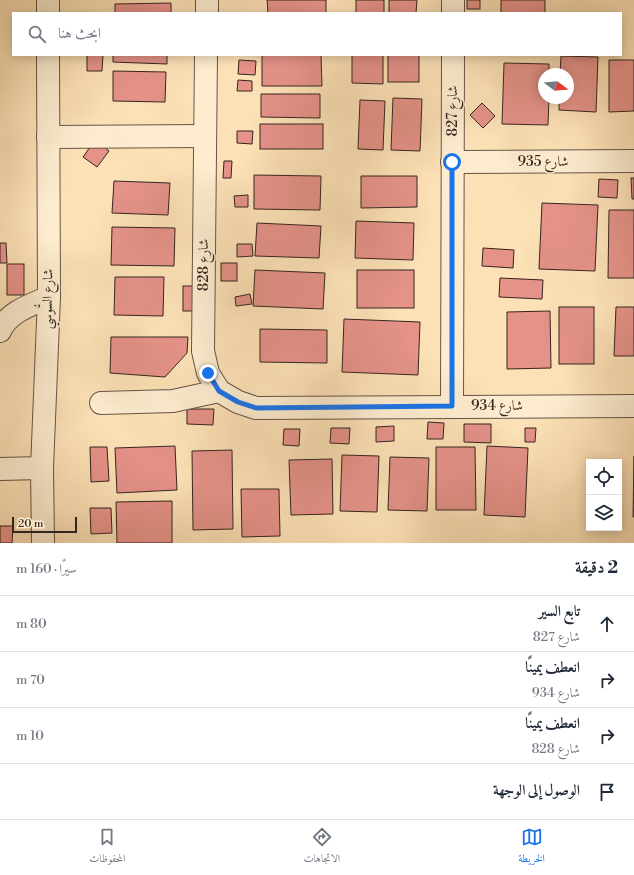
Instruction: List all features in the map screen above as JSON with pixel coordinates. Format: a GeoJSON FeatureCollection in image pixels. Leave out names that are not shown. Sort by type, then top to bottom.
{"type":"FeatureCollection","features":[{"type":"Feature","properties":{"kind":"street"},"geometry":{"type":"LineString","coordinates":[[48,0],[48,12]]}},
{"type":"Feature","properties":{"kind":"street"},"geometry":{"type":"LineString","coordinates":[[206,12],[207,0]]}},
{"type":"Feature","properties":{"kind":"street"},"geometry":{"type":"LineString","coordinates":[[453,0],[453,12]]}},
{"type":"Feature","properties":{"kind":"street","name":"شارع السُّوسي"},"geometry":{"type":"LineString","coordinates":[[43,543],[42,468],[49,297],[48,56]]}},
{"type":"Feature","properties":{"kind":"street","name":"شارع 828"},"geometry":{"type":"LineString","coordinates":[[206,56],[204,136],[204,351],[208,373],[219,391]]}},
{"type":"Feature","properties":{"kind":"street","name":"شارع 827"},"geometry":{"type":"LineString","coordinates":[[452,406],[453,56]]}},
{"type":"Feature","properties":{"kind":"street"},"geometry":{"type":"LineString","coordinates":[[48,137],[204,136]]}},
{"type":"Feature","properties":{"kind":"street","name":"شارع 935"},"geometry":{"type":"LineString","coordinates":[[452,162],[634,161]]}},
{"type":"Feature","properties":{"kind":"street"},"geometry":{"type":"LineString","coordinates":[[0,331],[6,320],[49,297]]}},
{"type":"Feature","properties":{"kind":"street"},"geometry":{"type":"LineString","coordinates":[[101,403],[172,401],[219,391]]}},
{"type":"Feature","properties":{"kind":"street","name":"شارع 934"},"geometry":{"type":"LineString","coordinates":[[219,391],[238,402],[256,408],[634,406]]}},
{"type":"Feature","properties":{"kind":"street"},"geometry":{"type":"LineString","coordinates":[[0,469],[42,468]]}},
{"type":"Feature","properties":{"kind":"building"},"geometry":{"type":"Polygon","coordinates":[[[267,0],[326,0],[326,12],[268,12],[267,0]]]}},
{"type":"Feature","properties":{"kind":"building"},"geometry":{"type":"Polygon","coordinates":[[[356,0],[384,0],[384,12],[356,12],[356,0]]]}},
{"type":"Feature","properties":{"kind":"building"},"geometry":{"type":"Polygon","coordinates":[[[389,0],[417,0],[416,12],[389,12],[389,0]]]}},
{"type":"Feature","properties":{"kind":"building"},"geometry":{"type":"Polygon","coordinates":[[[467,0],[480,0],[480,9],[467,9],[467,0]]]}},
{"type":"Feature","properties":{"kind":"building"},"geometry":{"type":"Polygon","coordinates":[[[501,0],[545,0],[545,12],[501,12],[501,0]]]}},
{"type":"Feature","properties":{"kind":"building"},"geometry":{"type":"Polygon","coordinates":[[[171,3],[171,12],[115,12],[115,4],[171,3]]]}},
{"type":"Feature","properties":{"kind":"building"},"geometry":{"type":"Polygon","coordinates":[[[87,56],[103,56],[102,71],[87,71],[87,56]]]}},
{"type":"Feature","properties":{"kind":"building"},"geometry":{"type":"Polygon","coordinates":[[[113,56],[167,56],[167,64],[113,62],[113,56]]]}},
{"type":"Feature","properties":{"kind":"building"},"geometry":{"type":"Polygon","coordinates":[[[262,56],[321,56],[322,86],[262,86],[262,56]]]}},
{"type":"Feature","properties":{"kind":"building"},"geometry":{"type":"Polygon","coordinates":[[[352,56],[383,56],[383,84],[352,83],[352,56]]]}},
{"type":"Feature","properties":{"kind":"building"},"geometry":{"type":"Polygon","coordinates":[[[388,56],[419,56],[419,82],[388,82],[388,56]]]}},
{"type":"Feature","properties":{"kind":"building"},"geometry":{"type":"Polygon","coordinates":[[[561,56],[598,57],[596,112],[559,110],[559,104],[574,104],[574,68],[560,68],[561,56]]]}},
{"type":"Feature","properties":{"kind":"building"},"geometry":{"type":"Polygon","coordinates":[[[239,60],[256,61],[255,75],[238,74],[239,60]]]}},
{"type":"Feature","properties":{"kind":"building"},"geometry":{"type":"Polygon","coordinates":[[[609,60],[634,60],[634,111],[609,112],[609,60]]]}},
{"type":"Feature","properties":{"kind":"building"},"geometry":{"type":"Polygon","coordinates":[[[504,63],[549,64],[549,68],[538,68],[538,104],[549,104],[548,125],[502,124],[504,63]]]}},
{"type":"Feature","properties":{"kind":"building"},"geometry":{"type":"Polygon","coordinates":[[[113,71],[166,72],[165,102],[113,101],[113,71]]]}},
{"type":"Feature","properties":{"kind":"building"},"geometry":{"type":"Polygon","coordinates":[[[238,80],[252,81],[252,91],[237,91],[238,80]]]}},
{"type":"Feature","properties":{"kind":"building"},"geometry":{"type":"Polygon","coordinates":[[[261,94],[320,94],[320,118],[261,117],[261,94]]]}},
{"type":"Feature","properties":{"kind":"building"},"geometry":{"type":"Polygon","coordinates":[[[393,98],[422,99],[420,151],[391,150],[393,98]]]}},
{"type":"Feature","properties":{"kind":"building"},"geometry":{"type":"Polygon","coordinates":[[[360,100],[385,101],[383,150],[358,149],[360,100]]]}},
{"type":"Feature","properties":{"kind":"building"},"geometry":{"type":"Polygon","coordinates":[[[482,103],[495,116],[483,128],[470,115],[482,103]]]}},
{"type":"Feature","properties":{"kind":"building"},"geometry":{"type":"Polygon","coordinates":[[[260,124],[323,124],[323,149],[260,149],[260,124]]]}},
{"type":"Feature","properties":{"kind":"building"},"geometry":{"type":"Polygon","coordinates":[[[237,131],[253,131],[252,144],[237,143],[237,131]]]}},
{"type":"Feature","properties":{"kind":"building"},"geometry":{"type":"Polygon","coordinates":[[[95,140],[109,151],[97,167],[83,157],[95,140]]]}},
{"type":"Feature","properties":{"kind":"building"},"geometry":{"type":"Polygon","coordinates":[[[224,161],[232,161],[231,178],[223,178],[224,161]]]}},
{"type":"Feature","properties":{"kind":"building"},"geometry":{"type":"Polygon","coordinates":[[[254,175],[321,176],[320,210],[254,209],[254,175]]]}},
{"type":"Feature","properties":{"kind":"building"},"geometry":{"type":"Polygon","coordinates":[[[361,176],[417,176],[417,207],[361,208],[361,176]]]}},
{"type":"Feature","properties":{"kind":"building"},"geometry":{"type":"Polygon","coordinates":[[[631,178],[634,178],[634,199],[632,199],[631,178]]]}},
{"type":"Feature","properties":{"kind":"building"},"geometry":{"type":"Polygon","coordinates":[[[599,179],[618,180],[617,198],[598,197],[599,179]]]}},
{"type":"Feature","properties":{"kind":"building"},"geometry":{"type":"Polygon","coordinates":[[[114,181],[170,183],[168,215],[112,213],[114,181]]]}},
{"type":"Feature","properties":{"kind":"building"},"geometry":{"type":"Polygon","coordinates":[[[248,195],[248,207],[235,207],[234,196],[248,195]]]}},
{"type":"Feature","properties":{"kind":"building"},"geometry":{"type":"Polygon","coordinates":[[[542,203],[598,205],[595,271],[539,269],[542,203]]]}},
{"type":"Feature","properties":{"kind":"building"},"geometry":{"type":"Polygon","coordinates":[[[609,210],[634,210],[634,278],[608,278],[609,210]]]}},
{"type":"Feature","properties":{"kind":"building"},"geometry":{"type":"Polygon","coordinates":[[[356,221],[414,223],[413,260],[355,258],[356,221]]]}},
{"type":"Feature","properties":{"kind":"building"},"geometry":{"type":"Polygon","coordinates":[[[257,223],[321,226],[319,258],[255,256],[257,223]]]}},
{"type":"Feature","properties":{"kind":"building"},"geometry":{"type":"Polygon","coordinates":[[[112,227],[175,228],[174,266],[111,265],[112,227]]]}},
{"type":"Feature","properties":{"kind":"building"},"geometry":{"type":"Polygon","coordinates":[[[0,243],[6,243],[7,263],[0,263],[0,243]]]}},
{"type":"Feature","properties":{"kind":"building"},"geometry":{"type":"Polygon","coordinates":[[[237,244],[252,244],[253,256],[237,257],[237,244]]]}},
{"type":"Feature","properties":{"kind":"building"},"geometry":{"type":"Polygon","coordinates":[[[483,248],[514,250],[513,268],[482,266],[483,248]]]}},
{"type":"Feature","properties":{"kind":"building"},"geometry":{"type":"Polygon","coordinates":[[[221,263],[237,263],[237,281],[221,281],[221,263]]]}},
{"type":"Feature","properties":{"kind":"building"},"geometry":{"type":"Polygon","coordinates":[[[7,264],[24,264],[24,295],[7,295],[7,264]]]}},
{"type":"Feature","properties":{"kind":"building"},"geometry":{"type":"Polygon","coordinates":[[[255,270],[325,273],[323,309],[253,306],[255,270]]]}},
{"type":"Feature","properties":{"kind":"building"},"geometry":{"type":"Polygon","coordinates":[[[357,270],[414,270],[414,308],[357,308],[357,270]]]}},
{"type":"Feature","properties":{"kind":"building"},"geometry":{"type":"Polygon","coordinates":[[[115,277],[164,277],[163,316],[114,315],[115,277]]]}},
{"type":"Feature","properties":{"kind":"building"},"geometry":{"type":"Polygon","coordinates":[[[500,278],[543,280],[542,299],[499,297],[500,278]]]}},
{"type":"Feature","properties":{"kind":"building"},"geometry":{"type":"Polygon","coordinates":[[[183,286],[198,286],[198,311],[183,311],[183,286]]]}},
{"type":"Feature","properties":{"kind":"building"},"geometry":{"type":"Polygon","coordinates":[[[250,294],[252,304],[236,306],[235,297],[250,294]]]}},
{"type":"Feature","properties":{"kind":"building"},"geometry":{"type":"Polygon","coordinates":[[[559,307],[594,307],[594,364],[559,364],[559,307]]]}},
{"type":"Feature","properties":{"kind":"building"},"geometry":{"type":"Polygon","coordinates":[[[616,307],[634,307],[634,356],[614,356],[616,307]]]}},
{"type":"Feature","properties":{"kind":"building"},"geometry":{"type":"Polygon","coordinates":[[[550,311],[551,368],[507,369],[507,312],[550,311]]]}},
{"type":"Feature","properties":{"kind":"building"},"geometry":{"type":"Polygon","coordinates":[[[344,319],[420,322],[418,375],[342,372],[344,319]]]}},
{"type":"Feature","properties":{"kind":"building"},"geometry":{"type":"Polygon","coordinates":[[[260,329],[327,330],[327,363],[260,362],[260,329]]]}},
{"type":"Feature","properties":{"kind":"building"},"geometry":{"type":"Polygon","coordinates":[[[111,337],[188,337],[187,353],[165,377],[110,373],[111,337]]]}},
{"type":"Feature","properties":{"kind":"building"},"geometry":{"type":"Polygon","coordinates":[[[187,409],[214,409],[213,425],[187,424],[187,409]]]}},
{"type":"Feature","properties":{"kind":"building"},"geometry":{"type":"Polygon","coordinates":[[[428,422],[444,423],[443,439],[427,439],[428,422]]]}},
{"type":"Feature","properties":{"kind":"building"},"geometry":{"type":"Polygon","coordinates":[[[464,424],[491,424],[491,443],[464,442],[464,424]]]}},
{"type":"Feature","properties":{"kind":"building"},"geometry":{"type":"Polygon","coordinates":[[[394,426],[394,441],[376,442],[376,427],[394,426]]]}},
{"type":"Feature","properties":{"kind":"building"},"geometry":{"type":"Polygon","coordinates":[[[331,428],[350,428],[349,444],[330,443],[331,428]]]}},
{"type":"Feature","properties":{"kind":"building"},"geometry":{"type":"Polygon","coordinates":[[[525,428],[536,428],[535,442],[525,442],[525,428]]]}},
{"type":"Feature","properties":{"kind":"building"},"geometry":{"type":"Polygon","coordinates":[[[284,429],[300,429],[299,446],[283,445],[284,429]]]}},
{"type":"Feature","properties":{"kind":"building"},"geometry":{"type":"Polygon","coordinates":[[[175,446],[177,490],[117,493],[115,448],[175,446]]]}},
{"type":"Feature","properties":{"kind":"building"},"geometry":{"type":"Polygon","coordinates":[[[487,446],[528,448],[525,517],[484,515],[487,446]]]}},
{"type":"Feature","properties":{"kind":"building"},"geometry":{"type":"Polygon","coordinates":[[[90,447],[107,447],[109,481],[91,482],[90,447]]]}},
{"type":"Feature","properties":{"kind":"building"},"geometry":{"type":"Polygon","coordinates":[[[436,447],[475,447],[476,510],[436,510],[436,447]]]}},
{"type":"Feature","properties":{"kind":"building"},"geometry":{"type":"Polygon","coordinates":[[[232,450],[233,529],[193,530],[192,451],[232,450]]]}},
{"type":"Feature","properties":{"kind":"building"},"geometry":{"type":"Polygon","coordinates":[[[342,455],[379,456],[377,512],[340,511],[342,455]]]}},
{"type":"Feature","properties":{"kind":"building"},"geometry":{"type":"Polygon","coordinates":[[[634,456],[634,517],[633,517],[634,456]]]}},
{"type":"Feature","properties":{"kind":"building"},"geometry":{"type":"Polygon","coordinates":[[[390,457],[429,458],[427,511],[388,510],[390,457]]]}},
{"type":"Feature","properties":{"kind":"building"},"geometry":{"type":"Polygon","coordinates":[[[332,459],[333,514],[291,515],[289,460],[332,459]]]}},
{"type":"Feature","properties":{"kind":"building"},"geometry":{"type":"Polygon","coordinates":[[[241,489],[279,489],[280,536],[242,537],[241,489]]]}},
{"type":"Feature","properties":{"kind":"building"},"geometry":{"type":"Polygon","coordinates":[[[172,501],[172,543],[117,543],[116,502],[172,501]]]}},
{"type":"Feature","properties":{"kind":"building"},"geometry":{"type":"Polygon","coordinates":[[[90,508],[111,508],[112,533],[91,534],[90,508]]]}},
{"type":"Feature","properties":{"kind":"building"},"geometry":{"type":"Polygon","coordinates":[[[0,526],[13,526],[12,543],[0,543],[0,526]]]}},
{"type":"Feature","properties":{"kind":"route"},"geometry":{"type":"LineString","coordinates":[[208,373],[219,391],[238,402],[256,408],[452,406],[452,162]]}}]}
